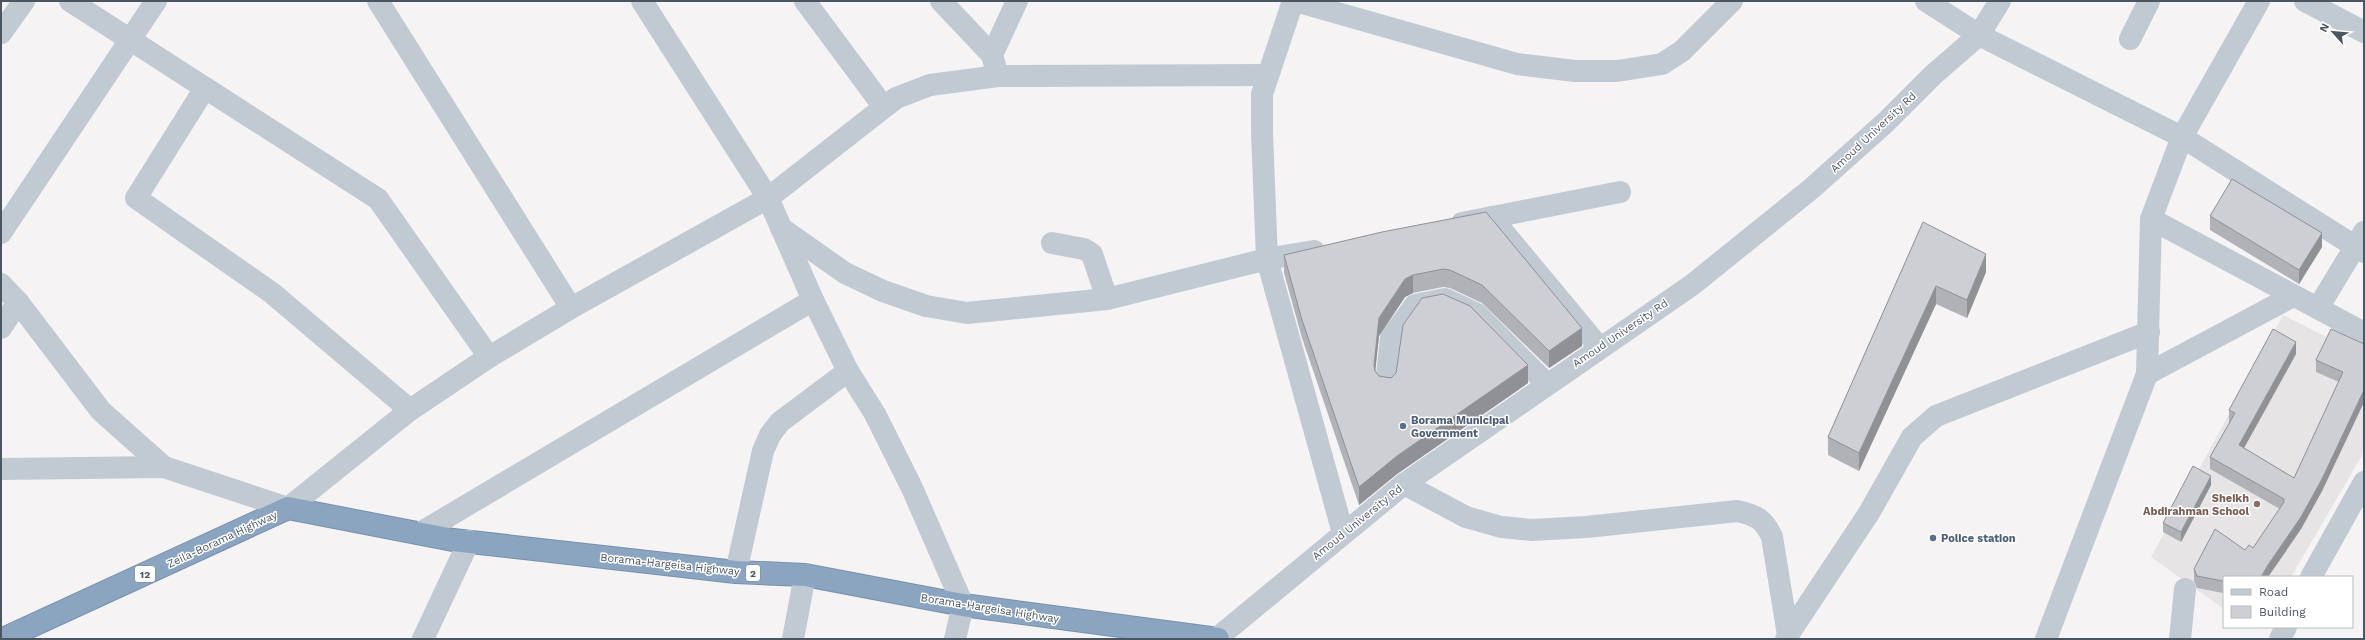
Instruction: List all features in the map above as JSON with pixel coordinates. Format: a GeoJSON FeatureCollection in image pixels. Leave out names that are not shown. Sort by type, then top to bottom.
{"type":"FeatureCollection","features":[{"type":"Feature","properties":{"kind":"highway","name":"Borama-Hargeisa Highway"},"geometry":{"type":"LineString","coordinates":[[288,508],[469,542],[736,572],[805,575],[963,605],[1217,639]]}},
{"type":"Feature","properties":{"kind":"highway","name":"Zeila-Borama Highway"},"geometry":{"type":"LineString","coordinates":[[3,639],[288,508]]}},
{"type":"Feature","properties":{"kind":"street"},"geometry":{"type":"LineString","coordinates":[[1,33],[24,1]]}},
{"type":"Feature","properties":{"kind":"street"},"geometry":{"type":"LineString","coordinates":[[70,1],[378,199],[489,356]]}},
{"type":"Feature","properties":{"kind":"street"},"geometry":{"type":"LineString","coordinates":[[1,232],[156,1]]}},
{"type":"Feature","properties":{"kind":"street"},"geometry":{"type":"LineString","coordinates":[[378,1],[571,308]]}},
{"type":"Feature","properties":{"kind":"street"},"geometry":{"type":"LineString","coordinates":[[642,1],[768,198],[813,300],[848,371],[874,414],[912,488],[963,605],[955,639]]}},
{"type":"Feature","properties":{"kind":"street"},"geometry":{"type":"LineString","coordinates":[[805,1],[883,106]]}},
{"type":"Feature","properties":{"kind":"street"},"geometry":{"type":"LineString","coordinates":[[941,1],[992,55],[998,76]]}},
{"type":"Feature","properties":{"kind":"street"},"geometry":{"type":"LineString","coordinates":[[992,55],[1017,1]]}},
{"type":"Feature","properties":{"kind":"street"},"geometry":{"type":"LineString","coordinates":[[1343,533],[1267,259],[1262,94],[1267,75],[1294,1],[1517,64],[1575,71],[1617,71],[1662,64],[1682,51],[1732,1]]}},
{"type":"Feature","properties":{"kind":"street"},"geometry":{"type":"LineString","coordinates":[[1926,1],[1979,35],[2182,137],[2361,243],[2318,308]]}},
{"type":"Feature","properties":{"kind":"street","name":"Amoud University Rd"},"geometry":{"type":"LineString","coordinates":[[1217,639],[1343,533],[1404,484],[1599,347],[1692,285],[1811,189],[1886,122],[1933,75],[1979,35],[2000,1]]}},
{"type":"Feature","properties":{"kind":"street"},"geometry":{"type":"LineString","coordinates":[[2130,39],[2149,1]]}},
{"type":"Feature","properties":{"kind":"street"},"geometry":{"type":"LineString","coordinates":[[2046,639],[2147,374],[2151,219],[2182,137],[2259,1]]}},
{"type":"Feature","properties":{"kind":"street"},"geometry":{"type":"LineString","coordinates":[[2305,1],[2364,32]]}},
{"type":"Feature","properties":{"kind":"street"},"geometry":{"type":"LineString","coordinates":[[1,469],[164,467],[288,508],[410,410],[489,356],[571,308],[768,198],[883,106],[896,98],[930,85],[998,76],[1267,75]]}},
{"type":"Feature","properties":{"kind":"street"},"geometry":{"type":"LineString","coordinates":[[205,88],[136,198],[272,293],[410,410]]}},
{"type":"Feature","properties":{"kind":"street"},"geometry":{"type":"LineString","coordinates":[[1445,226],[1620,192]]}},
{"type":"Feature","properties":{"kind":"street"},"geometry":{"type":"LineString","coordinates":[[1491,218],[1599,347]]}},
{"type":"Feature","properties":{"kind":"street"},"geometry":{"type":"LineString","coordinates":[[2151,219],[2364,333]]}},
{"type":"Feature","properties":{"kind":"street"},"geometry":{"type":"LineString","coordinates":[[781,228],[845,273],[883,291],[926,306],[967,313],[1108,299],[1267,259],[1337,246]]}},
{"type":"Feature","properties":{"kind":"street"},"geometry":{"type":"LineString","coordinates":[[1052,243],[1084,248],[1092,254],[1108,299]]}},
{"type":"Feature","properties":{"kind":"street"},"geometry":{"type":"LineString","coordinates":[[1,284],[18,302],[101,411],[164,467]]}},
{"type":"Feature","properties":{"kind":"street"},"geometry":{"type":"LineString","coordinates":[[2147,374],[2293,296]]}},
{"type":"Feature","properties":{"kind":"street"},"geometry":{"type":"LineString","coordinates":[[1386,384],[1391,338],[1415,305],[1445,299],[1478,314],[1547,384]]}},
{"type":"Feature","properties":{"kind":"street"},"geometry":{"type":"LineString","coordinates":[[420,533],[813,300]]}},
{"type":"Feature","properties":{"kind":"street"},"geometry":{"type":"LineString","coordinates":[[1,328],[18,302]]}},
{"type":"Feature","properties":{"kind":"street"},"geometry":{"type":"LineString","coordinates":[[1787,637],[1869,513],[1912,437],[1936,416],[2149,332]]}},
{"type":"Feature","properties":{"kind":"street"},"geometry":{"type":"LineString","coordinates":[[736,572],[763,451],[770,435],[780,422],[848,371]]}},
{"type":"Feature","properties":{"kind":"street"},"geometry":{"type":"LineString","coordinates":[[2312,576],[2364,482]]}},
{"type":"Feature","properties":{"kind":"street"},"geometry":{"type":"LineString","coordinates":[[1404,484],[1466,517],[1501,527],[1532,530],[1586,528],[1737,511],[1752,514],[1766,524],[1772,537],[1787,637]]}},
{"type":"Feature","properties":{"kind":"street"},"geometry":{"type":"LineString","coordinates":[[423,639],[469,542]]}},
{"type":"Feature","properties":{"kind":"street"},"geometry":{"type":"LineString","coordinates":[[793,639],[805,575]]}},
{"type":"Feature","properties":{"kind":"street"},"geometry":{"type":"LineString","coordinates":[[2180,639],[2185,589]]}},
{"type":"Feature","properties":{"kind":"street"},"geometry":{"type":"LineString","coordinates":[[2280,639],[2286,628]]}},
{"type":"Feature","properties":{"kind":"shaded area","name":"Sheikh Abdirahman School"},"geometry":{"type":"Polygon","coordinates":[[[2283,315],[2364,356],[2364,452],[2292,576],[2223,576],[2223,608],[2151,557],[2283,315]]]}},
{"type":"Feature","properties":{"kind":"building"},"geometry":{"type":"Polygon","coordinates":[[[2232,179],[2322,233],[2299,270],[2210,216],[2232,179]]]}},
{"type":"Feature","properties":{"kind":"building","name":"Borama Municipal Government"},"geometry":{"type":"Polygon","coordinates":[[[1486,212],[1582,328],[1549,351],[1482,285],[1450,270],[1443,269],[1413,275],[1405,279],[1379,318],[1374,365],[1375,371],[1379,376],[1391,378],[1396,373],[1403,325],[1422,298],[1443,294],[1470,306],[1528,365],[1397,456],[1359,487],[1302,320],[1284,255],[1382,232],[1486,212]]]}},
{"type":"Feature","properties":{"kind":"building"},"geometry":{"type":"Polygon","coordinates":[[[1923,222],[1986,254],[1967,300],[1936,286],[1859,453],[1828,437],[1923,222]]]}},
{"type":"Feature","properties":{"kind":"building"},"geometry":{"type":"Polygon","coordinates":[[[2273,329],[2296,342],[2239,445],[2294,478],[2343,372],[2316,360],[2331,329],[2364,344],[2364,390],[2322,479],[2301,517],[2262,576],[2223,576],[2223,581],[2197,576],[2194,569],[2215,529],[2245,550],[2249,545],[2253,548],[2284,502],[2284,499],[2210,457],[2235,413],[2229,410],[2273,329]]]}},
{"type":"Feature","properties":{"kind":"building"},"geometry":{"type":"Polygon","coordinates":[[[2193,466],[2211,476],[2181,532],[2163,523],[2193,466]]]}},
{"type":"Feature","properties":{"kind":"place","name":"Borama Municipal Government"},"geometry":{"type":"Point","coordinates":[1403,426]}},
{"type":"Feature","properties":{"kind":"place","name":"Sheikh Abdirahman School"},"geometry":{"type":"Point","coordinates":[2257,504]}},
{"type":"Feature","properties":{"kind":"place","name":"Police station"},"geometry":{"type":"Point","coordinates":[1933,538]}}]}
